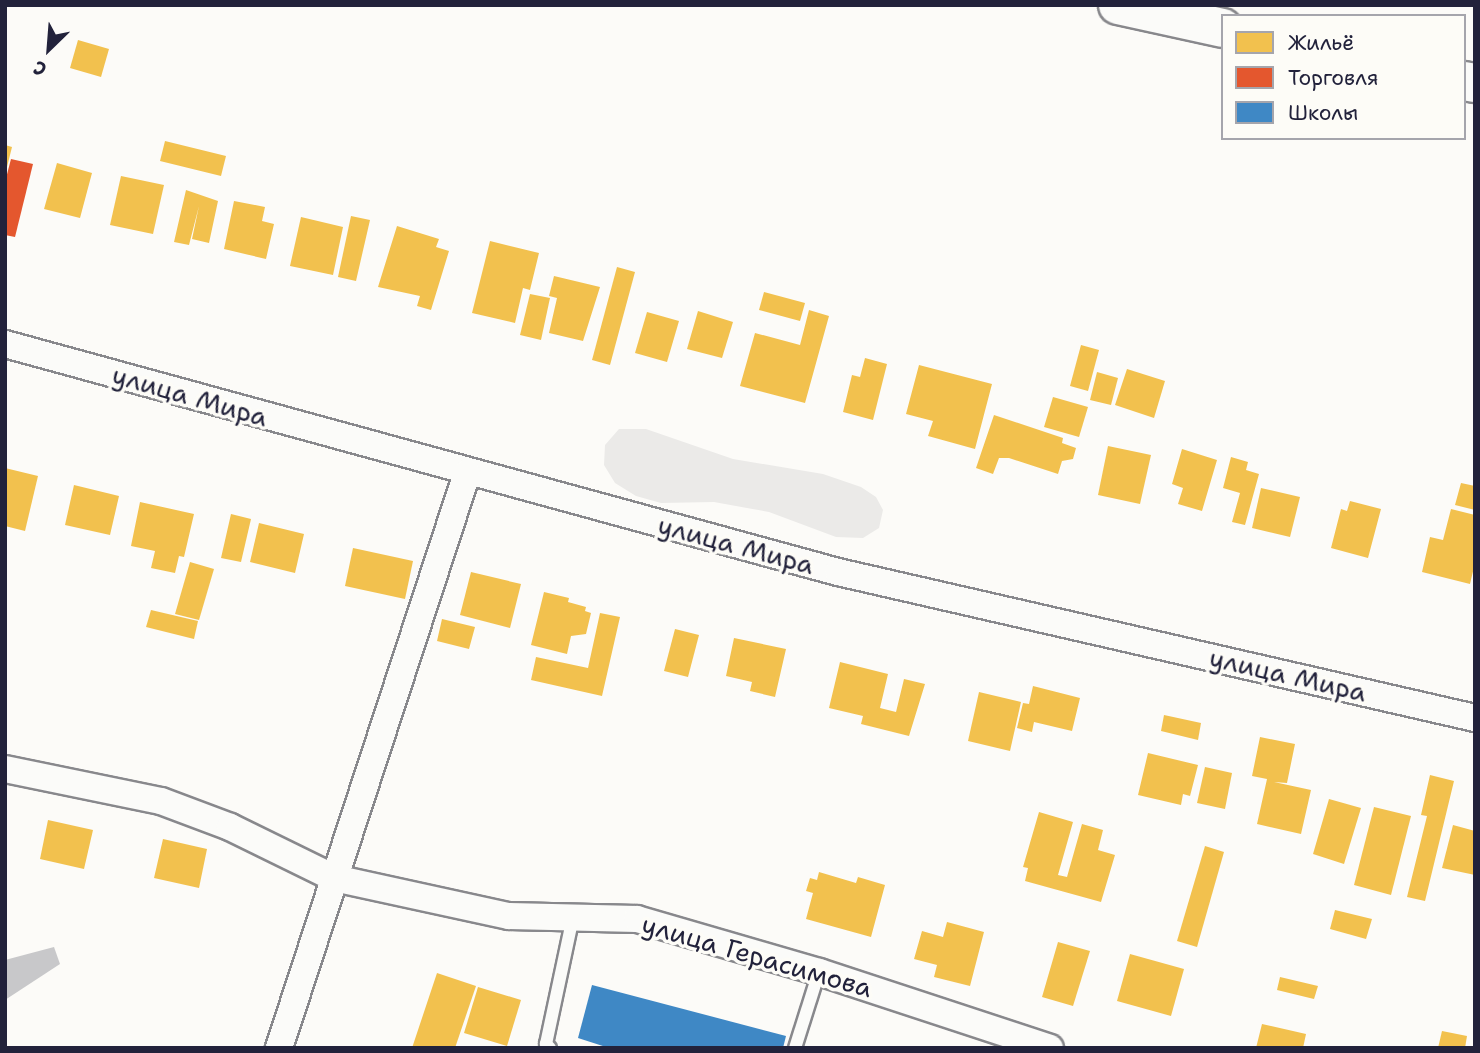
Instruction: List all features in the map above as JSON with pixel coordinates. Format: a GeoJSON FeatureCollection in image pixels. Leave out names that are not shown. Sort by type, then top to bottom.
{"type":"FeatureCollection","features":[{"type":"Feature","properties":{"kind":"highway"},"geometry":{"type":"LineString","coordinates":[[1118,5],[1221,29]]}},
{"type":"Feature","properties":{"kind":"street","name":"улица Мира"},"geometry":{"type":"LineString","coordinates":[[5,344],[467,473],[838,572],[1475,718]]}},
{"type":"Feature","properties":{"kind":"street"},"geometry":{"type":"LineString","coordinates":[[279,1048],[467,473]]}},
{"type":"Feature","properties":{"kind":"street","name":"улица Герасимова"},"geometry":{"type":"LineString","coordinates":[[5,769],[161,800],[230,827],[334,878],[509,916],[637,919],[819,972],[1044,1047]]}},
{"type":"Feature","properties":{"kind":"lane"},"geometry":{"type":"LineString","coordinates":[[550,1048],[546,1044],[573,917]]}},
{"type":"Feature","properties":{"kind":"lane"},"geometry":{"type":"LineString","coordinates":[[795,1048],[819,972]]}},
{"type":"Feature","properties":{"kind":"shaded area"},"geometry":{"type":"Polygon","coordinates":[[[619,429],[646,429],[733,459],[823,474],[861,487],[876,497],[883,510],[879,528],[863,538],[836,537],[769,512],[714,502],[661,503],[636,496],[615,483],[604,465],[605,445],[619,429]]]}},
{"type":"Feature","properties":{"kind":"shaded area"},"geometry":{"type":"Polygon","coordinates":[[[54,947],[60,964],[5,1000],[5,960],[54,947]]]}},
{"type":"Feature","properties":{"kind":"building: Жильё"},"geometry":{"type":"Polygon","coordinates":[[[78,40],[109,49],[101,77],[70,68],[78,40]]]}},
{"type":"Feature","properties":{"kind":"building: Жильё"},"geometry":{"type":"Polygon","coordinates":[[[165,141],[226,156],[221,176],[160,161],[165,141]]]}},
{"type":"Feature","properties":{"kind":"building: Жильё"},"geometry":{"type":"Polygon","coordinates":[[[5,145],[12,147],[6,171],[5,171],[5,145]]]}},
{"type":"Feature","properties":{"kind":"building: Жильё"},"geometry":{"type":"Polygon","coordinates":[[[57,163],[92,173],[80,218],[44,209],[57,163]]]}},
{"type":"Feature","properties":{"kind":"building: Жильё"},"geometry":{"type":"Polygon","coordinates":[[[121,176],[164,185],[153,234],[110,225],[121,176]]]}},
{"type":"Feature","properties":{"kind":"building: Жильё"},"geometry":{"type":"Polygon","coordinates":[[[186,190],[218,201],[209,243],[192,239],[199,206],[189,245],[174,242],[186,190]]]}},
{"type":"Feature","properties":{"kind":"building: Жильё"},"geometry":{"type":"Polygon","coordinates":[[[234,201],[265,207],[262,221],[274,224],[266,259],[224,249],[234,201]]]}},
{"type":"Feature","properties":{"kind":"building: Жильё"},"geometry":{"type":"Polygon","coordinates":[[[351,216],[370,220],[356,281],[338,277],[351,216]]]}},
{"type":"Feature","properties":{"kind":"building: Жильё"},"geometry":{"type":"Polygon","coordinates":[[[301,217],[343,227],[333,275],[290,266],[301,217]]]}},
{"type":"Feature","properties":{"kind":"building: Жильё"},"geometry":{"type":"Polygon","coordinates":[[[397,226],[439,239],[436,247],[449,251],[431,310],[417,306],[420,296],[378,287],[397,226]]]}},
{"type":"Feature","properties":{"kind":"building: Жильё"},"geometry":{"type":"Polygon","coordinates":[[[490,241],[539,253],[530,290],[523,288],[515,323],[472,313],[490,241]]]}},
{"type":"Feature","properties":{"kind":"building: Жильё"},"geometry":{"type":"Polygon","coordinates":[[[617,267],[635,272],[610,365],[592,360],[617,267]]]}},
{"type":"Feature","properties":{"kind":"building: Жильё"},"geometry":{"type":"Polygon","coordinates":[[[554,276],[600,287],[583,341],[549,333],[557,298],[549,296],[554,276]]]}},
{"type":"Feature","properties":{"kind":"building: Жильё"},"geometry":{"type":"Polygon","coordinates":[[[764,292],[805,303],[800,321],[759,310],[764,292]]]}},
{"type":"Feature","properties":{"kind":"building: Жильё"},"geometry":{"type":"Polygon","coordinates":[[[530,294],[550,298],[541,340],[520,335],[530,294]]]}},
{"type":"Feature","properties":{"kind":"building: Жильё"},"geometry":{"type":"Polygon","coordinates":[[[809,310],[829,316],[805,403],[740,386],[755,333],[800,345],[809,310]]]}},
{"type":"Feature","properties":{"kind":"building: Жильё"},"geometry":{"type":"Polygon","coordinates":[[[698,311],[733,322],[722,358],[687,349],[698,311]]]}},
{"type":"Feature","properties":{"kind":"building: Жильё"},"geometry":{"type":"Polygon","coordinates":[[[647,312],[679,321],[667,362],[635,353],[647,312]]]}},
{"type":"Feature","properties":{"kind":"building: Жильё"},"geometry":{"type":"Polygon","coordinates":[[[1081,345],[1099,350],[1088,391],[1070,386],[1081,345]]]}},
{"type":"Feature","properties":{"kind":"building: Жильё"},"geometry":{"type":"Polygon","coordinates":[[[865,358],[887,364],[873,420],[843,412],[852,375],[860,377],[865,358]]]}},
{"type":"Feature","properties":{"kind":"building: Жильё"},"geometry":{"type":"Polygon","coordinates":[[[919,365],[992,384],[975,449],[928,436],[933,421],[906,414],[919,365]]]}},
{"type":"Feature","properties":{"kind":"building: Жильё"},"geometry":{"type":"Polygon","coordinates":[[[1127,369],[1165,381],[1154,418],[1115,405],[1127,369]]]}},
{"type":"Feature","properties":{"kind":"building: Жильё"},"geometry":{"type":"Polygon","coordinates":[[[1097,372],[1118,378],[1111,405],[1090,400],[1097,372]]]}},
{"type":"Feature","properties":{"kind":"building: Жильё"},"geometry":{"type":"Polygon","coordinates":[[[1053,397],[1088,407],[1079,437],[1044,427],[1053,397]]]}},
{"type":"Feature","properties":{"kind":"building: Жильё"},"geometry":{"type":"Polygon","coordinates":[[[994,415],[1063,438],[1062,443],[1076,448],[1073,459],[1062,461],[1058,474],[1009,458],[999,458],[993,474],[976,468],[994,415]]]}},
{"type":"Feature","properties":{"kind":"building: Жильё"},"geometry":{"type":"Polygon","coordinates":[[[1108,446],[1151,455],[1140,504],[1098,495],[1108,446]]]}},
{"type":"Feature","properties":{"kind":"building: Жильё"},"geometry":{"type":"Polygon","coordinates":[[[1182,449],[1217,460],[1202,511],[1178,504],[1183,488],[1172,484],[1182,449]]]}},
{"type":"Feature","properties":{"kind":"building: Жильё"},"geometry":{"type":"Polygon","coordinates":[[[1231,457],[1248,462],[1246,470],[1259,474],[1245,525],[1232,522],[1240,493],[1223,488],[1231,457]]]}},
{"type":"Feature","properties":{"kind":"building: Жильё"},"geometry":{"type":"Polygon","coordinates":[[[5,468],[38,476],[25,531],[5,526],[5,468]]]}},
{"type":"Feature","properties":{"kind":"building: Жильё"},"geometry":{"type":"Polygon","coordinates":[[[1461,483],[1475,486],[1475,510],[1455,505],[1461,483]]]}},
{"type":"Feature","properties":{"kind":"building: Жильё"},"geometry":{"type":"Polygon","coordinates":[[[74,485],[119,496],[110,535],[65,525],[74,485]]]}},
{"type":"Feature","properties":{"kind":"building: Жильё"},"geometry":{"type":"Polygon","coordinates":[[[1261,488],[1300,497],[1290,537],[1252,528],[1261,488]]]}},
{"type":"Feature","properties":{"kind":"building: Жильё"},"geometry":{"type":"Polygon","coordinates":[[[1350,501],[1381,509],[1368,558],[1331,548],[1341,509],[1347,511],[1350,501]]]}},
{"type":"Feature","properties":{"kind":"building: Жильё"},"geometry":{"type":"Polygon","coordinates":[[[140,502],[194,514],[184,557],[179,556],[175,573],[151,568],[155,551],[131,546],[140,502]]]}},
{"type":"Feature","properties":{"kind":"building: Жильё"},"geometry":{"type":"Polygon","coordinates":[[[1451,509],[1475,515],[1475,563],[1470,584],[1422,572],[1430,537],[1443,540],[1451,509]]]}},
{"type":"Feature","properties":{"kind":"building: Жильё"},"geometry":{"type":"Polygon","coordinates":[[[231,514],[251,519],[241,562],[221,558],[231,514]]]}},
{"type":"Feature","properties":{"kind":"building: Жильё"},"geometry":{"type":"Polygon","coordinates":[[[259,523],[304,534],[295,573],[250,562],[259,523]]]}},
{"type":"Feature","properties":{"kind":"building: Жильё"},"geometry":{"type":"Polygon","coordinates":[[[353,548],[413,561],[405,599],[345,586],[353,548]]]}},
{"type":"Feature","properties":{"kind":"building: Жильё"},"geometry":{"type":"Polygon","coordinates":[[[190,562],[214,569],[199,620],[175,614],[190,562]]]}},
{"type":"Feature","properties":{"kind":"building: Жильё"},"geometry":{"type":"Polygon","coordinates":[[[471,572],[521,584],[510,628],[460,615],[471,572]]]}},
{"type":"Feature","properties":{"kind":"building: Жильё"},"geometry":{"type":"Polygon","coordinates":[[[544,592],[569,598],[568,602],[586,607],[585,611],[591,613],[586,634],[571,636],[567,654],[531,645],[544,592]]]}},
{"type":"Feature","properties":{"kind":"building: Жильё"},"geometry":{"type":"Polygon","coordinates":[[[151,610],[198,621],[194,639],[146,627],[151,610]]]}},
{"type":"Feature","properties":{"kind":"building: Жильё"},"geometry":{"type":"Polygon","coordinates":[[[600,613],[620,617],[602,696],[531,680],[536,657],[588,668],[600,613]]]}},
{"type":"Feature","properties":{"kind":"building: Жильё"},"geometry":{"type":"Polygon","coordinates":[[[442,619],[475,627],[469,649],[437,641],[442,619]]]}},
{"type":"Feature","properties":{"kind":"building: Жильё"},"geometry":{"type":"Polygon","coordinates":[[[675,629],[699,635],[688,677],[664,671],[675,629]]]}},
{"type":"Feature","properties":{"kind":"building: Жильё"},"geometry":{"type":"Polygon","coordinates":[[[734,638],[786,649],[775,697],[750,691],[752,682],[726,676],[734,638]]]}},
{"type":"Feature","properties":{"kind":"building: Жильё"},"geometry":{"type":"Polygon","coordinates":[[[840,662],[888,674],[880,708],[896,712],[904,679],[925,684],[909,736],[861,724],[863,716],[829,708],[840,662]]]}},
{"type":"Feature","properties":{"kind":"building: Жильё"},"geometry":{"type":"Polygon","coordinates":[[[1033,686],[1080,698],[1072,731],[1034,722],[1032,732],[1017,728],[1023,703],[1029,704],[1033,686]]]}},
{"type":"Feature","properties":{"kind":"building: Жильё"},"geometry":{"type":"Polygon","coordinates":[[[979,692],[1021,702],[1010,751],[968,741],[979,692]]]}},
{"type":"Feature","properties":{"kind":"building: Жильё"},"geometry":{"type":"Polygon","coordinates":[[[1164,715],[1201,723],[1198,740],[1161,731],[1164,715]]]}},
{"type":"Feature","properties":{"kind":"building: Жильё"},"geometry":{"type":"Polygon","coordinates":[[[1260,737],[1295,744],[1287,783],[1274,782],[1311,790],[1301,834],[1257,824],[1267,779],[1252,776],[1260,737]]]}},
{"type":"Feature","properties":{"kind":"building: Жильё"},"geometry":{"type":"Polygon","coordinates":[[[1148,753],[1198,765],[1190,796],[1183,794],[1181,805],[1138,795],[1148,753]]]}},
{"type":"Feature","properties":{"kind":"building: Жильё"},"geometry":{"type":"Polygon","coordinates":[[[1205,767],[1232,773],[1225,809],[1197,803],[1205,767]]]}},
{"type":"Feature","properties":{"kind":"building: Жильё"},"geometry":{"type":"Polygon","coordinates":[[[1430,775],[1454,781],[1425,901],[1407,897],[1427,816],[1421,815],[1430,775]]]}},
{"type":"Feature","properties":{"kind":"building: Жильё"},"geometry":{"type":"Polygon","coordinates":[[[1329,799],[1361,808],[1344,864],[1313,854],[1329,799]]]}},
{"type":"Feature","properties":{"kind":"building: Жильё"},"geometry":{"type":"Polygon","coordinates":[[[1374,807],[1411,816],[1391,895],[1354,885],[1374,807]]]}},
{"type":"Feature","properties":{"kind":"building: Жильё"},"geometry":{"type":"Polygon","coordinates":[[[1039,812],[1073,822],[1058,875],[1067,877],[1082,824],[1103,830],[1098,850],[1115,855],[1101,902],[1025,881],[1028,868],[1023,867],[1039,812]]]}},
{"type":"Feature","properties":{"kind":"building: Жильё"},"geometry":{"type":"Polygon","coordinates":[[[48,820],[93,830],[84,869],[40,859],[48,820]]]}},
{"type":"Feature","properties":{"kind":"building: Жильё"},"geometry":{"type":"Polygon","coordinates":[[[1453,825],[1475,831],[1475,875],[1442,868],[1453,825]]]}},
{"type":"Feature","properties":{"kind":"building: Жильё"},"geometry":{"type":"Polygon","coordinates":[[[163,839],[207,849],[199,888],[154,878],[163,839]]]}},
{"type":"Feature","properties":{"kind":"building: Жильё"},"geometry":{"type":"Polygon","coordinates":[[[1205,846],[1224,852],[1197,947],[1177,941],[1205,846]]]}},
{"type":"Feature","properties":{"kind":"building: Жильё"},"geometry":{"type":"Polygon","coordinates":[[[819,872],[856,883],[858,877],[885,885],[871,937],[806,919],[813,893],[806,891],[810,878],[817,880],[819,872]]]}},
{"type":"Feature","properties":{"kind":"building: Жильё"},"geometry":{"type":"Polygon","coordinates":[[[1335,910],[1372,919],[1366,939],[1330,929],[1335,910]]]}},
{"type":"Feature","properties":{"kind":"building: Жильё"},"geometry":{"type":"Polygon","coordinates":[[[947,922],[984,932],[970,986],[934,977],[937,965],[914,959],[922,931],[943,937],[947,922]]]}},
{"type":"Feature","properties":{"kind":"building: Жильё"},"geometry":{"type":"Polygon","coordinates":[[[1058,942],[1090,951],[1073,1006],[1042,997],[1058,942]]]}},
{"type":"Feature","properties":{"kind":"building: Жильё"},"geometry":{"type":"Polygon","coordinates":[[[1130,954],[1184,969],[1171,1016],[1117,1001],[1130,954]]]}},
{"type":"Feature","properties":{"kind":"building: Жильё"},"geometry":{"type":"Polygon","coordinates":[[[437,973],[476,986],[455,1048],[412,1048],[437,973]]]}},
{"type":"Feature","properties":{"kind":"building: Жильё"},"geometry":{"type":"Polygon","coordinates":[[[1280,977],[1318,986],[1314,999],[1277,990],[1280,977]]]}},
{"type":"Feature","properties":{"kind":"building: Жильё"},"geometry":{"type":"Polygon","coordinates":[[[478,987],[521,1000],[507,1046],[464,1033],[478,987]]]}},
{"type":"Feature","properties":{"kind":"building: Жильё"},"geometry":{"type":"Polygon","coordinates":[[[1262,1024],[1306,1034],[1303,1048],[1256,1048],[1262,1024]]]}},
{"type":"Feature","properties":{"kind":"building: Жильё"},"geometry":{"type":"Polygon","coordinates":[[[1442,1031],[1467,1036],[1465,1048],[1438,1048],[1442,1031]]]}},
{"type":"Feature","properties":{"kind":"building: Торговля"},"geometry":{"type":"Polygon","coordinates":[[[11,159],[33,164],[15,237],[5,235],[5,182],[11,159]]]}},
{"type":"Feature","properties":{"kind":"building: Школы"},"geometry":{"type":"Polygon","coordinates":[[[592,985],[786,1036],[783,1048],[609,1048],[578,1038],[592,985]]]}}]}
